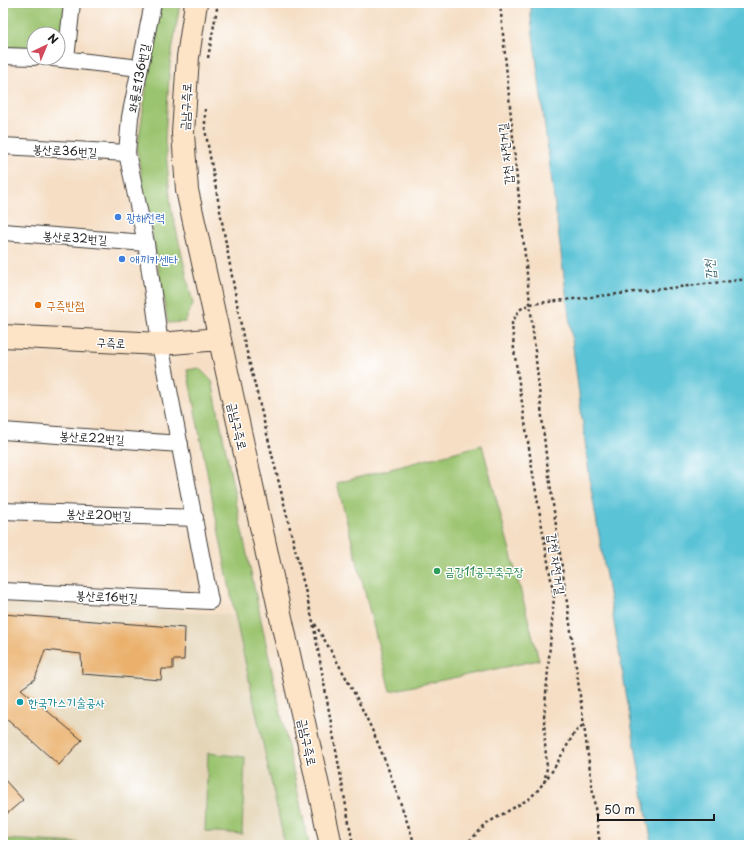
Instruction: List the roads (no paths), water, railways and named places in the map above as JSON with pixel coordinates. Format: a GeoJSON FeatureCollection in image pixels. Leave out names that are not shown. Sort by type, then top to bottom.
{"type":"FeatureCollection","features":[{"type":"Feature","properties":{"kind":"main road","name":"금남구즉로"},"geometry":{"type":"LineString","coordinates":[[196,3],[188,57],[183,133],[187,190],[331,845]]}},
{"type":"Feature","properties":{"kind":"main road","name":"구즉로"},"geometry":{"type":"LineString","coordinates":[[3,336],[160,344],[219,339]]}},
{"type":"Feature","properties":{"kind":"street"},"geometry":{"type":"LineString","coordinates":[[66,28],[72,3]]}},
{"type":"Feature","properties":{"kind":"street","name":"와룡로136번길"},"geometry":{"type":"LineString","coordinates":[[153,3],[130,117],[127,153],[146,243],[160,344],[210,601]]}},
{"type":"Feature","properties":{"kind":"street"},"geometry":{"type":"LineString","coordinates":[[3,56],[26,57]]}},
{"type":"Feature","properties":{"kind":"street"},"geometry":{"type":"LineString","coordinates":[[66,59],[140,68]]}},
{"type":"Feature","properties":{"kind":"street","name":"봉산로36번길"},"geometry":{"type":"LineString","coordinates":[[3,146],[127,153]]}},
{"type":"Feature","properties":{"kind":"street","name":"봉산로32번길"},"geometry":{"type":"LineString","coordinates":[[3,232],[146,243]]}},
{"type":"Feature","properties":{"kind":"street","name":"봉산로22번길"},"geometry":{"type":"LineString","coordinates":[[3,431],[180,444]]}},
{"type":"Feature","properties":{"kind":"street","name":"봉산로20번길"},"geometry":{"type":"LineString","coordinates":[[3,511],[194,518]]}},
{"type":"Feature","properties":{"kind":"street","name":"봉산로16번길"},"geometry":{"type":"LineString","coordinates":[[3,591],[210,601]]}},
{"type":"Feature","properties":{"kind":"water","name":"갑천"},"geometry":{"type":"Polygon","coordinates":[[[531,3],[749,3],[749,845],[652,845],[591,488],[531,18],[531,3]]]}},
{"type":"Feature","properties":{"kind":"place","name":"광해전력"},"geometry":{"type":"Point","coordinates":[118,217]}},
{"type":"Feature","properties":{"kind":"place","name":"애끼카센타"},"geometry":{"type":"Point","coordinates":[122,259]}},
{"type":"Feature","properties":{"kind":"place","name":"구즉반점"},"geometry":{"type":"Point","coordinates":[38,305]}},
{"type":"Feature","properties":{"kind":"place","name":"금강11공구축구장"},"geometry":{"type":"Point","coordinates":[437,571]}},
{"type":"Feature","properties":{"kind":"place","name":"한국가스기술공사"},"geometry":{"type":"Point","coordinates":[20,702]}}]}
